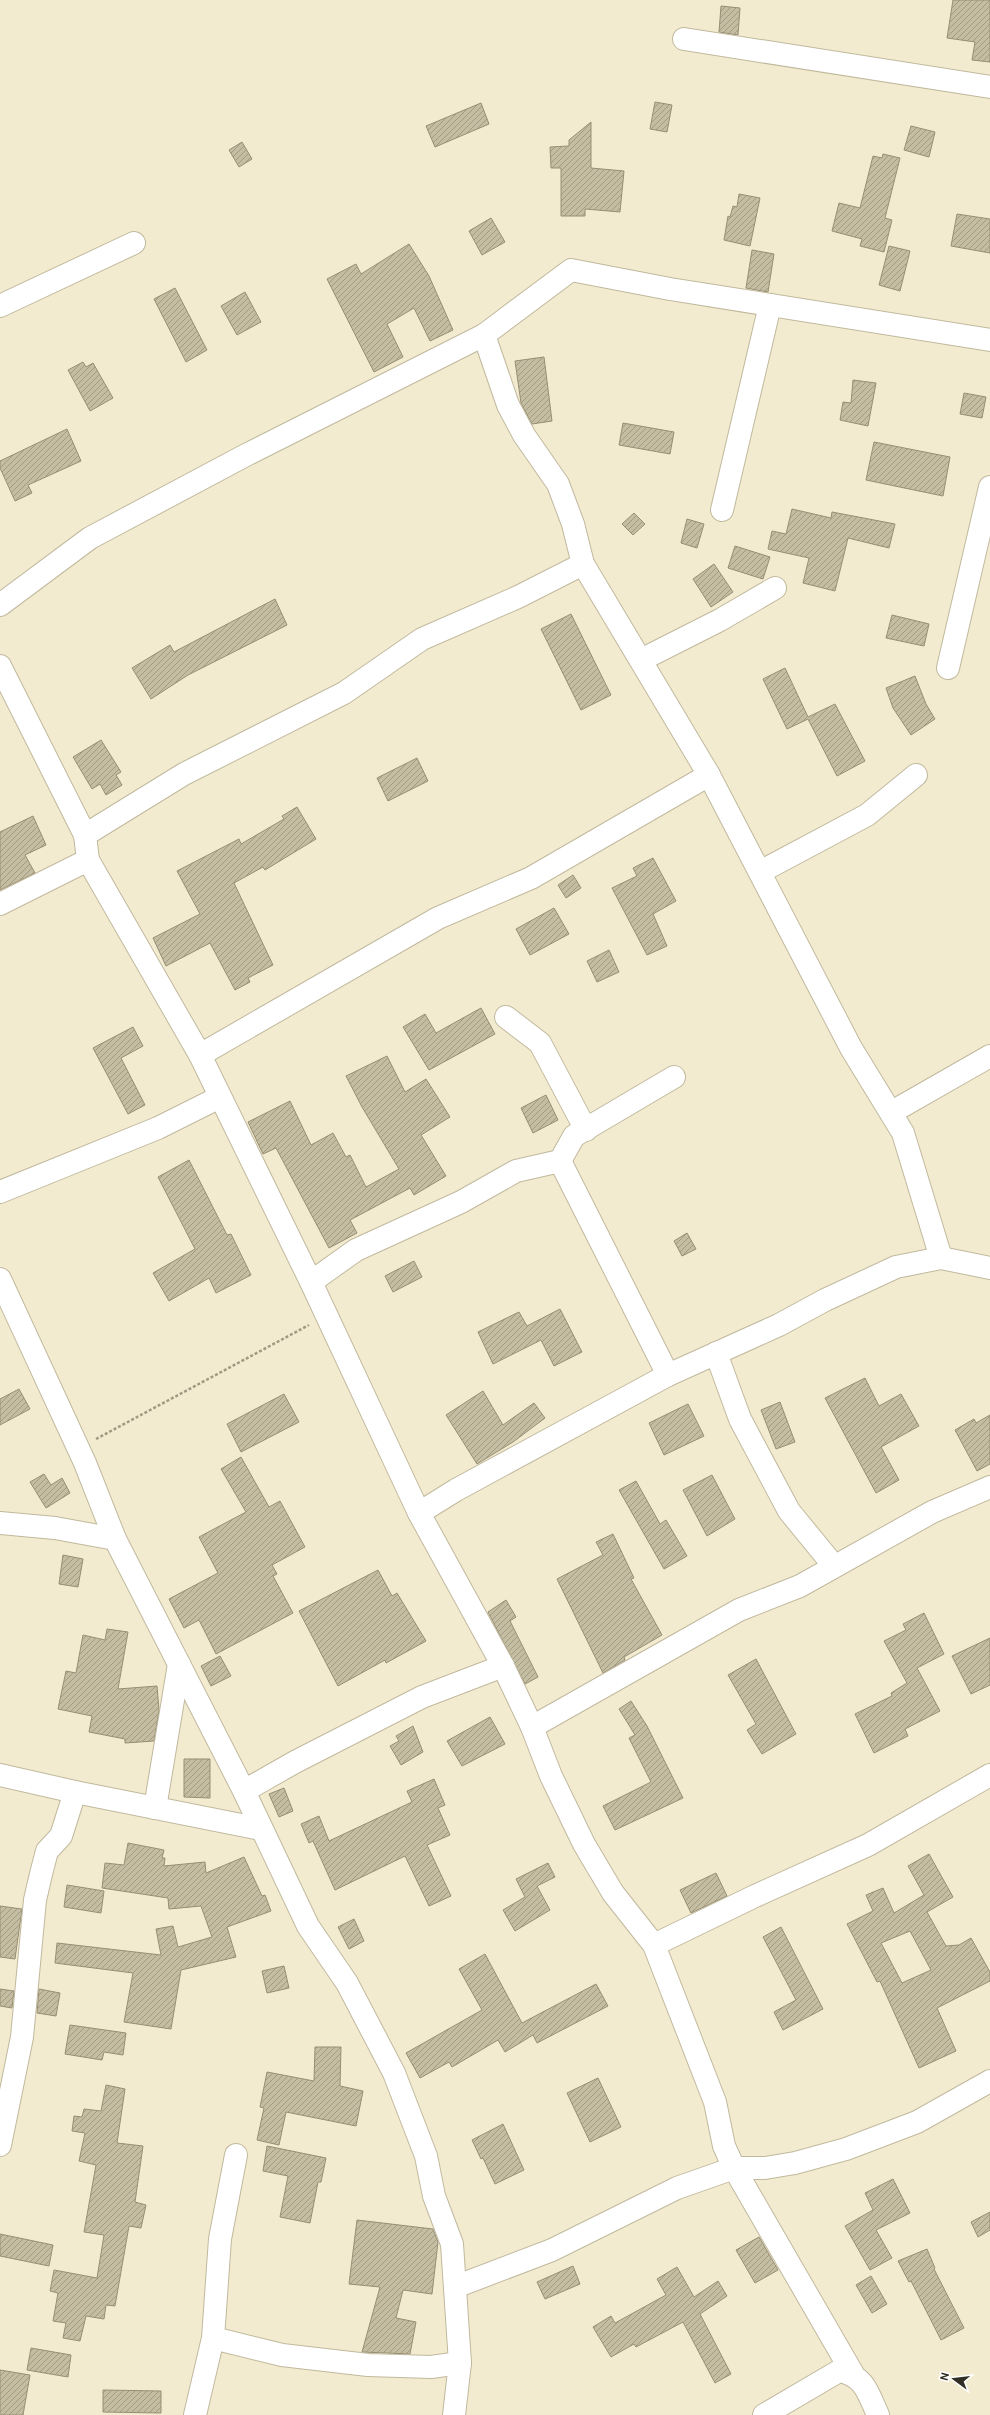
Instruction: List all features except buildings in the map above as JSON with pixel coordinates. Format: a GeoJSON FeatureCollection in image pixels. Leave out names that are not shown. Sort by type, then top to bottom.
{"type":"FeatureCollection","features":[{"type":"Feature","properties":{"kind":"street"},"geometry":{"type":"LineString","coordinates":[[684,39],[990,87]]}},
{"type":"Feature","properties":{"kind":"street"},"geometry":{"type":"LineString","coordinates":[[0,306],[134,243]]}},
{"type":"Feature","properties":{"kind":"street"},"geometry":{"type":"LineString","coordinates":[[0,605],[90,538],[246,455],[484,335],[571,270],[770,306],[990,340]]}},
{"type":"Feature","properties":{"kind":"street"},"geometry":{"type":"LineString","coordinates":[[722,510],[770,306]]}},
{"type":"Feature","properties":{"kind":"street"},"geometry":{"type":"LineString","coordinates":[[484,335],[508,405],[524,435],[558,484],[573,524],[583,564],[709,775],[851,1048],[892,1112],[903,1133],[941,1258]]}},
{"type":"Feature","properties":{"kind":"street"},"geometry":{"type":"LineString","coordinates":[[948,668],[990,487]]}},
{"type":"Feature","properties":{"kind":"street"},"geometry":{"type":"LineString","coordinates":[[85,835],[184,774],[344,693],[422,639],[518,597],[583,564]]}},
{"type":"Feature","properties":{"kind":"street"},"geometry":{"type":"LineString","coordinates":[[641,660],[720,620],[775,588]]}},
{"type":"Feature","properties":{"kind":"street"},"geometry":{"type":"LineString","coordinates":[[0,666],[85,835],[88,860],[200,1054],[419,1513],[503,1666],[532,1727],[551,1776],[584,1844],[613,1893],[654,1945],[715,2102],[724,2146],[734,2168],[853,2374],[864,2385],[878,2415]]}},
{"type":"Feature","properties":{"kind":"street"},"geometry":{"type":"LineString","coordinates":[[200,1054],[438,918],[531,878],[709,775]]}},
{"type":"Feature","properties":{"kind":"street"},"geometry":{"type":"LineString","coordinates":[[760,872],[866,815],[916,775]]}},
{"type":"Feature","properties":{"kind":"street"},"geometry":{"type":"LineString","coordinates":[[0,904],[88,860]]}},
{"type":"Feature","properties":{"kind":"street"},"geometry":{"type":"LineString","coordinates":[[506,1017],[540,1043],[586,1130]]}},
{"type":"Feature","properties":{"kind":"street"},"geometry":{"type":"LineString","coordinates":[[892,1112],[990,1056]]}},
{"type":"Feature","properties":{"kind":"street"},"geometry":{"type":"LineString","coordinates":[[310,1282],[356,1250],[461,1202],[516,1171],[560,1161],[574,1136],[674,1078]]}},
{"type":"Feature","properties":{"kind":"street"},"geometry":{"type":"LineString","coordinates":[[0,1192],[158,1128],[220,1097]]}},
{"type":"Feature","properties":{"kind":"street"},"geometry":{"type":"LineString","coordinates":[[560,1161],[668,1375]]}},
{"type":"Feature","properties":{"kind":"street"},"geometry":{"type":"LineString","coordinates":[[419,1513],[456,1490],[668,1375],[780,1325],[825,1300],[896,1268],[941,1258],[990,1268]]}},
{"type":"Feature","properties":{"kind":"street"},"geometry":{"type":"LineString","coordinates":[[0,1279],[78,1449],[116,1539],[244,1791],[308,1926],[348,1983],[394,2073],[426,2156],[434,2196],[452,2244],[460,2363],[454,2415]]}},
{"type":"Feature","properties":{"kind":"street"},"geometry":{"type":"LineString","coordinates":[[716,1354],[740,1419],[790,1511],[834,1566]]}},
{"type":"Feature","properties":{"kind":"street"},"geometry":{"type":"LineString","coordinates":[[532,1727],[739,1610],[800,1586],[932,1512],[990,1487]]}},
{"type":"Feature","properties":{"kind":"street"},"geometry":{"type":"LineString","coordinates":[[0,1523],[55,1528],[116,1539]]}},
{"type":"Feature","properties":{"kind":"street"},"geometry":{"type":"LineString","coordinates":[[155,1808],[179,1664]]}},
{"type":"Feature","properties":{"kind":"street"},"geometry":{"type":"LineString","coordinates":[[244,1791],[308,1755],[422,1697],[503,1666]]}},
{"type":"Feature","properties":{"kind":"street"},"geometry":{"type":"LineString","coordinates":[[0,1775],[75,1792],[261,1829]]}},
{"type":"Feature","properties":{"kind":"street"},"geometry":{"type":"LineString","coordinates":[[654,1945],[755,1896],[868,1845],[990,1775]]}},
{"type":"Feature","properties":{"kind":"street"},"geometry":{"type":"LineString","coordinates":[[0,2145],[22,2037],[35,1900],[47,1851],[61,1836],[75,1792]]}},
{"type":"Feature","properties":{"kind":"street"},"geometry":{"type":"LineString","coordinates":[[455,2287],[552,2250],[677,2188],[734,2168],[765,2168],[795,2163],[846,2149],[917,2122],[990,2081]]}},
{"type":"Feature","properties":{"kind":"street"},"geometry":{"type":"LineString","coordinates":[[195,2415],[213,2338],[220,2239],[236,2155]]}},
{"type":"Feature","properties":{"kind":"street"},"geometry":{"type":"LineString","coordinates":[[213,2338],[282,2355],[368,2365],[432,2367],[460,2363]]}},
{"type":"Feature","properties":{"kind":"street"},"geometry":{"type":"LineString","coordinates":[[764,2415],[839,2371],[853,2374]]}},
{"type":"Feature","properties":{"kind":"path"},"geometry":{"type":"LineString","coordinates":[[78,1449],[326,1316]]}}]}
